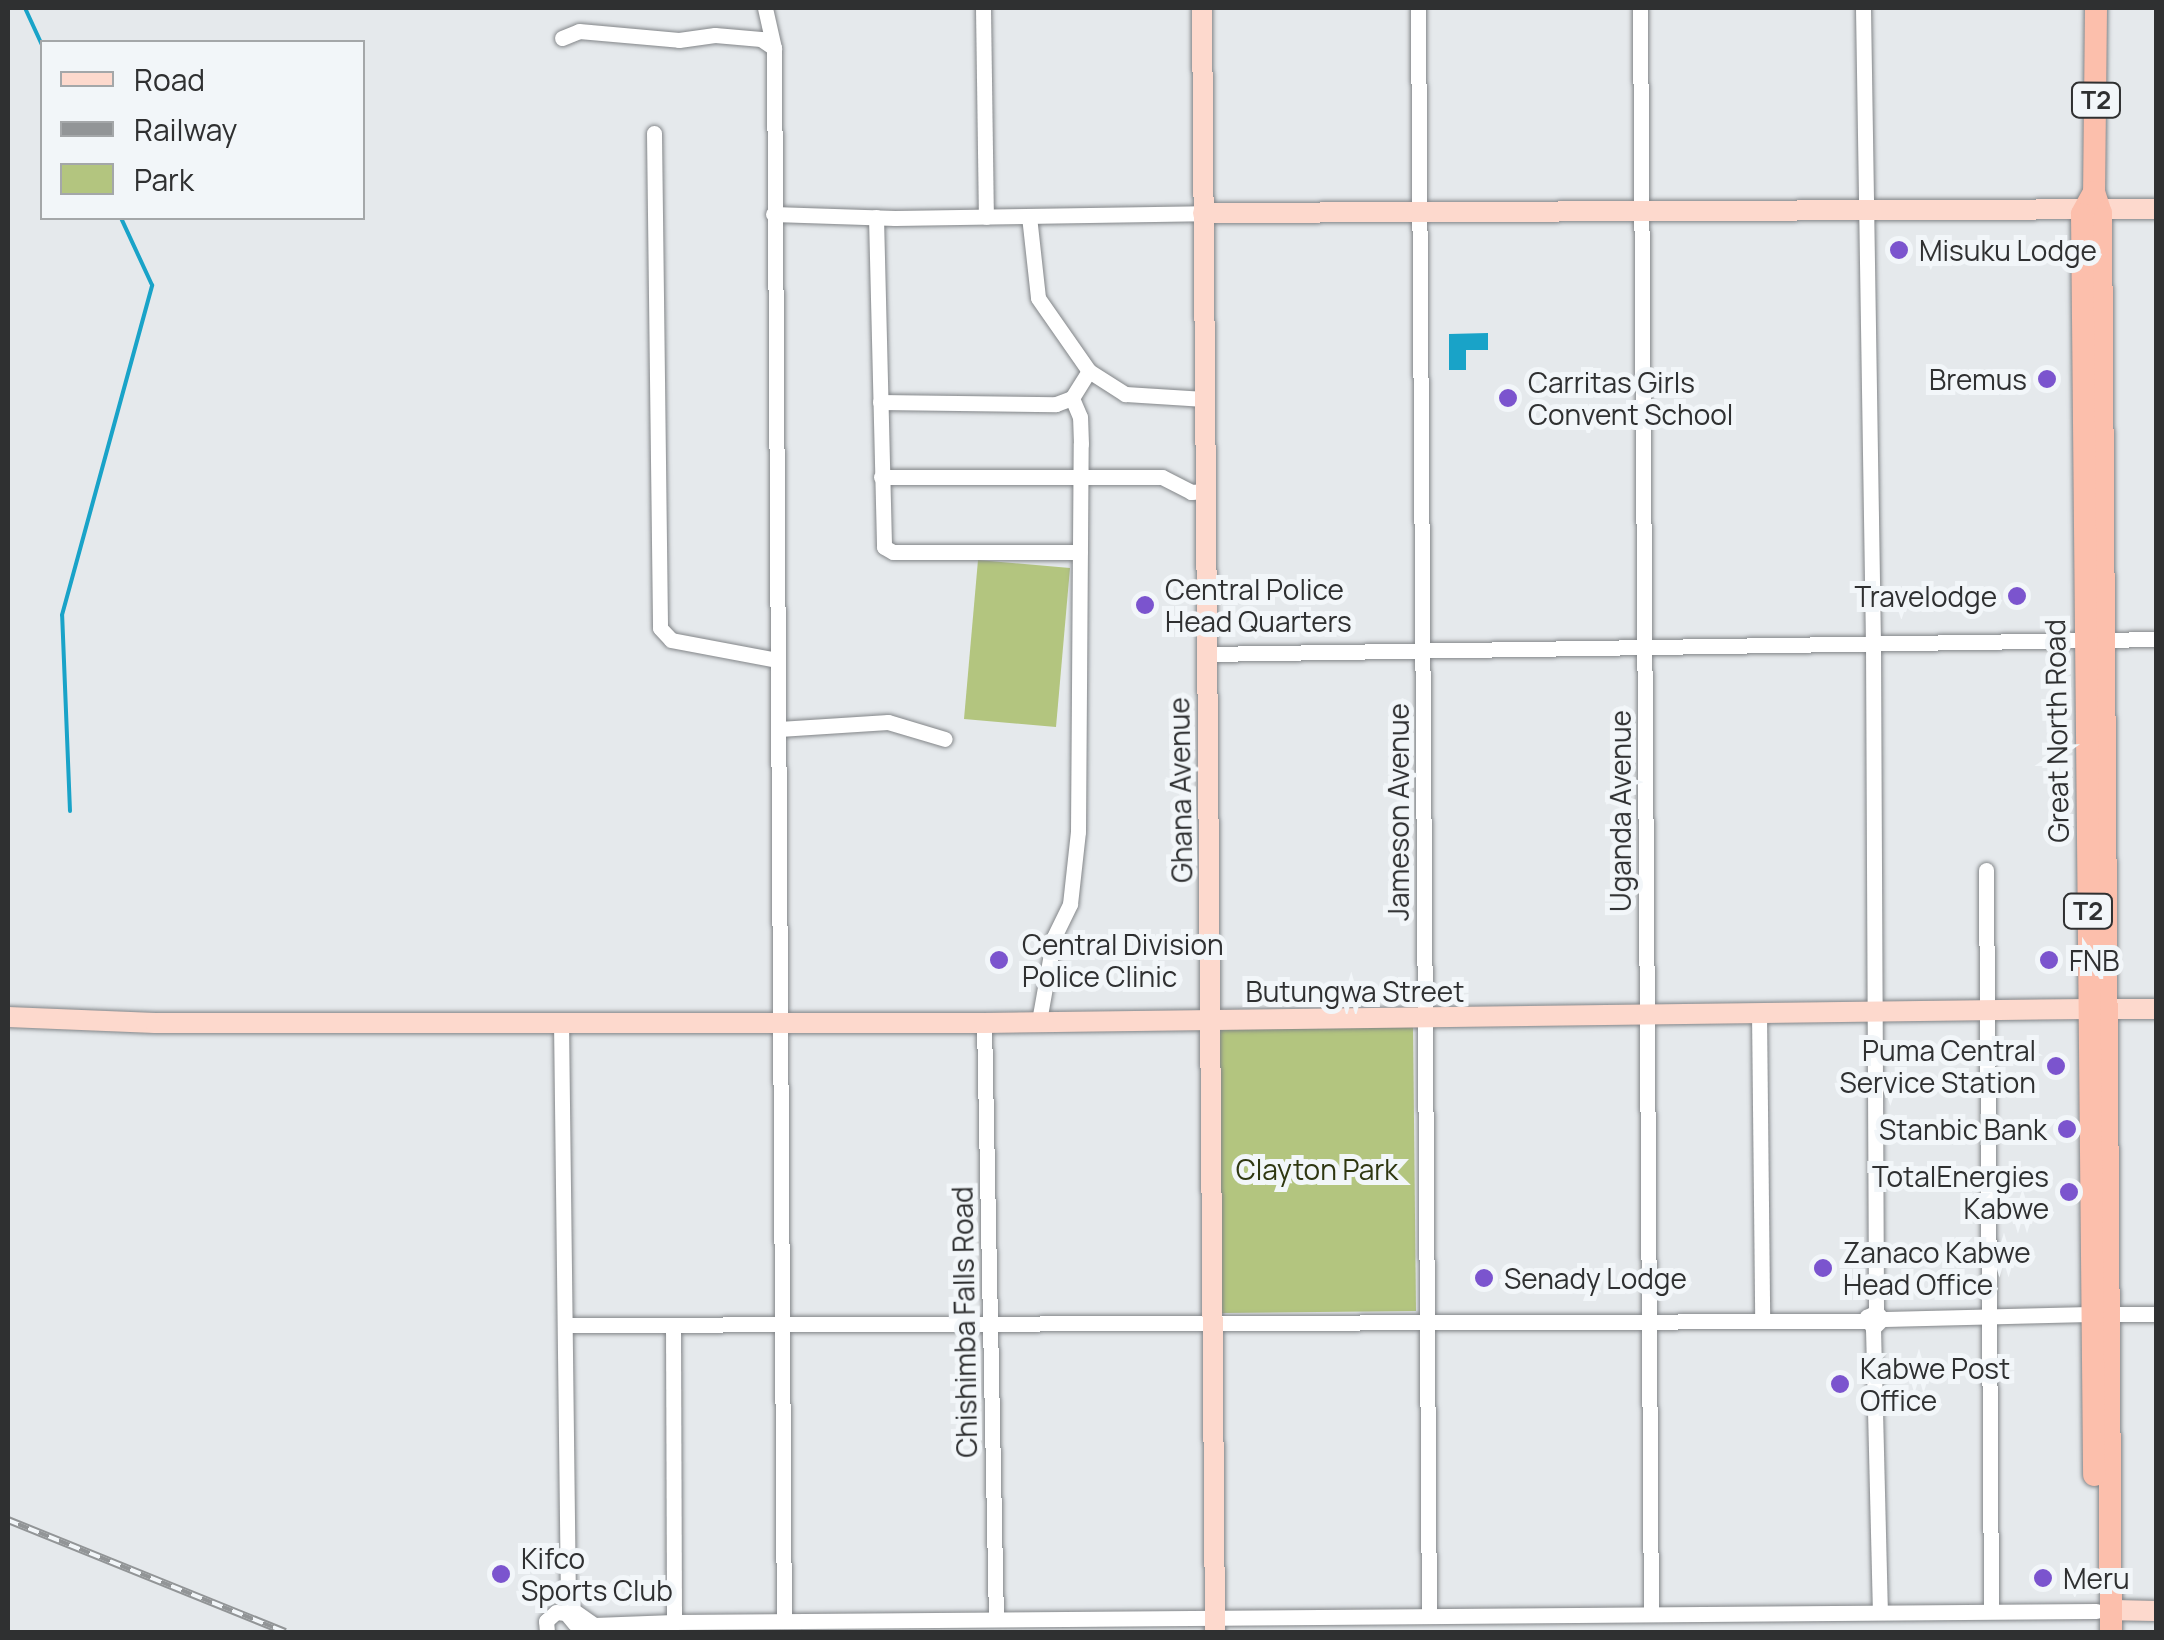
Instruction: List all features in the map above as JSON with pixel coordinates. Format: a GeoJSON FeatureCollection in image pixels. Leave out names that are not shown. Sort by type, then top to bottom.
{"type":"FeatureCollection","features":[{"type":"Feature","properties":{"kind":"highway","name":"Great North Road"},"geometry":{"type":"LineString","coordinates":[[2096,8],[2092,204],[2094,640],[2104,1622]]}},
{"type":"Feature","properties":{"kind":"main road","name":"Ghana Avenue"},"geometry":{"type":"LineString","coordinates":[[1202,8],[1215,1625]]}},
{"type":"Feature","properties":{"kind":"main road"},"geometry":{"type":"LineString","coordinates":[[1203,213],[1866,210],[2092,204],[2156,209]]}},
{"type":"Feature","properties":{"kind":"main road","name":"Butungwa Street"},"geometry":{"type":"LineString","coordinates":[[8,1017],[155,1023],[984,1023],[1424,1020],[1647,1012],[2156,1009]]}},
{"type":"Feature","properties":{"kind":"main road"},"geometry":{"type":"LineString","coordinates":[[2104,1622],[2156,1612]]}},
{"type":"Feature","properties":{"kind":"street"},"geometry":{"type":"LineString","coordinates":[[765,8],[774,48],[784,1621]]}},
{"type":"Feature","properties":{"kind":"street"},"geometry":{"type":"LineString","coordinates":[[984,8],[986,217]]}},
{"type":"Feature","properties":{"kind":"street","name":"Jameson Avenue"},"geometry":{"type":"LineString","coordinates":[[1418,8],[1429,1616]]}},
{"type":"Feature","properties":{"kind":"street","name":"Uganda Avenue"},"geometry":{"type":"LineString","coordinates":[[1640,8],[1651,1614]]}},
{"type":"Feature","properties":{"kind":"street"},"geometry":{"type":"LineString","coordinates":[[1863,8],[1873,644],[1874,1320],[1880,1612]]}},
{"type":"Feature","properties":{"kind":"street"},"geometry":{"type":"LineString","coordinates":[[562,38],[579,31],[679,40],[715,35],[762,39],[774,48]]}},
{"type":"Feature","properties":{"kind":"street"},"geometry":{"type":"LineString","coordinates":[[654,133],[660,628],[671,640],[778,660]]}},
{"type":"Feature","properties":{"kind":"street"},"geometry":{"type":"LineString","coordinates":[[773,214],[986,217],[1203,213]]}},
{"type":"Feature","properties":{"kind":"street"},"geometry":{"type":"LineString","coordinates":[[1029,216],[1038,298],[1089,371],[1125,394],[1205,400]]}},
{"type":"Feature","properties":{"kind":"street"},"geometry":{"type":"LineString","coordinates":[[876,217],[882,542],[888,550],[1080,552]]}},
{"type":"Feature","properties":{"kind":"street"},"geometry":{"type":"LineString","coordinates":[[880,402],[1056,404],[1072,398],[1089,371]]}},
{"type":"Feature","properties":{"kind":"street"},"geometry":{"type":"LineString","coordinates":[[1039,1021],[1054,936],[1070,904],[1078,832],[1080,417],[1072,398]]}},
{"type":"Feature","properties":{"kind":"street"},"geometry":{"type":"LineString","coordinates":[[881,477],[1162,477],[1191,492],[1206,491]]}},
{"type":"Feature","properties":{"kind":"street"},"geometry":{"type":"LineString","coordinates":[[1206,654],[2156,640]]}},
{"type":"Feature","properties":{"kind":"street"},"geometry":{"type":"LineString","coordinates":[[779,728],[888,722],[945,739]]}},
{"type":"Feature","properties":{"kind":"street"},"geometry":{"type":"LineString","coordinates":[[1986,870],[1991,1612]]}},
{"type":"Feature","properties":{"kind":"street"},"geometry":{"type":"LineString","coordinates":[[1759,1012],[1762,1321]]}},
{"type":"Feature","properties":{"kind":"street"},"geometry":{"type":"LineString","coordinates":[[561,1022],[566,1325],[563,1608],[582,1627],[674,1622],[996,1619],[1215,1625],[1429,1616],[1880,1612],[1991,1612],[2104,1622]]}},
{"type":"Feature","properties":{"kind":"street","name":"Chishimba Falls Road"},"geometry":{"type":"LineString","coordinates":[[984,1023],[996,1619]]}},
{"type":"Feature","properties":{"kind":"street"},"geometry":{"type":"LineString","coordinates":[[566,1325],[1649,1322],[2156,1314]]}},
{"type":"Feature","properties":{"kind":"street"},"geometry":{"type":"LineString","coordinates":[[673,1325],[674,1622]]}},
{"type":"Feature","properties":{"kind":"street"},"geometry":{"type":"LineString","coordinates":[[547,1632],[546,1622],[563,1608]]}},
{"type":"Feature","properties":{"kind":"green space"},"geometry":{"type":"Polygon","coordinates":[[[978,560],[1070,568],[1056,727],[964,719],[978,560]]]}},
{"type":"Feature","properties":{"kind":"green space","name":"Clayton Park"},"geometry":{"type":"Polygon","coordinates":[[[1413,1024],[1416,1311],[1221,1313],[1218,1027],[1413,1024]]]}},
{"type":"Feature","properties":{"kind":"water"},"geometry":{"type":"Polygon","coordinates":[[[1488,333],[1488,350],[1466,350],[1466,370],[1449,370],[1449,334],[1488,333]]]}},
{"type":"Feature","properties":{"kind":"waterway"},"geometry":{"type":"LineString","coordinates":[[25,8],[40,41]]}},
{"type":"Feature","properties":{"kind":"waterway"},"geometry":{"type":"LineString","coordinates":[[70,811],[62,615],[152,285],[122,220]]}},
{"type":"Feature","properties":{"kind":"railway"},"geometry":{"type":"LineString","coordinates":[[8,1520],[285,1632]]}},
{"type":"Feature","properties":{"kind":"place","name":"Misuku Lodge"},"geometry":{"type":"Point","coordinates":[1899,250]}},
{"type":"Feature","properties":{"kind":"place","name":"Bremus"},"geometry":{"type":"Point","coordinates":[2047,379]}},
{"type":"Feature","properties":{"kind":"place","name":"Carritas Girls Convent School"},"geometry":{"type":"Point","coordinates":[1508,398]}},
{"type":"Feature","properties":{"kind":"place","name":"Travelodge"},"geometry":{"type":"Point","coordinates":[2017,596]}},
{"type":"Feature","properties":{"kind":"place","name":"Central Police Head Quarters"},"geometry":{"type":"Point","coordinates":[1145,605]}},
{"type":"Feature","properties":{"kind":"place","name":"Central Division Police Clinic"},"geometry":{"type":"Point","coordinates":[999,960]}},
{"type":"Feature","properties":{"kind":"place","name":"FNB"},"geometry":{"type":"Point","coordinates":[2049,960]}},
{"type":"Feature","properties":{"kind":"place","name":"Puma Central Service Station"},"geometry":{"type":"Point","coordinates":[2056,1066]}},
{"type":"Feature","properties":{"kind":"place","name":"Stanbic Bank"},"geometry":{"type":"Point","coordinates":[2067,1129]}},
{"type":"Feature","properties":{"kind":"place","name":"TotalEnergies Kabwe"},"geometry":{"type":"Point","coordinates":[2069,1192]}},
{"type":"Feature","properties":{"kind":"place","name":"Zanaco Kabwe Head Office"},"geometry":{"type":"Point","coordinates":[1823,1268]}},
{"type":"Feature","properties":{"kind":"place","name":"Senady Lodge"},"geometry":{"type":"Point","coordinates":[1484,1278]}},
{"type":"Feature","properties":{"kind":"place","name":"Kabwe Post Office"},"geometry":{"type":"Point","coordinates":[1840,1384]}},
{"type":"Feature","properties":{"kind":"place","name":"Kifco Sports Club"},"geometry":{"type":"Point","coordinates":[501,1574]}},
{"type":"Feature","properties":{"kind":"place","name":"Meru"},"geometry":{"type":"Point","coordinates":[2043,1578]}}]}
